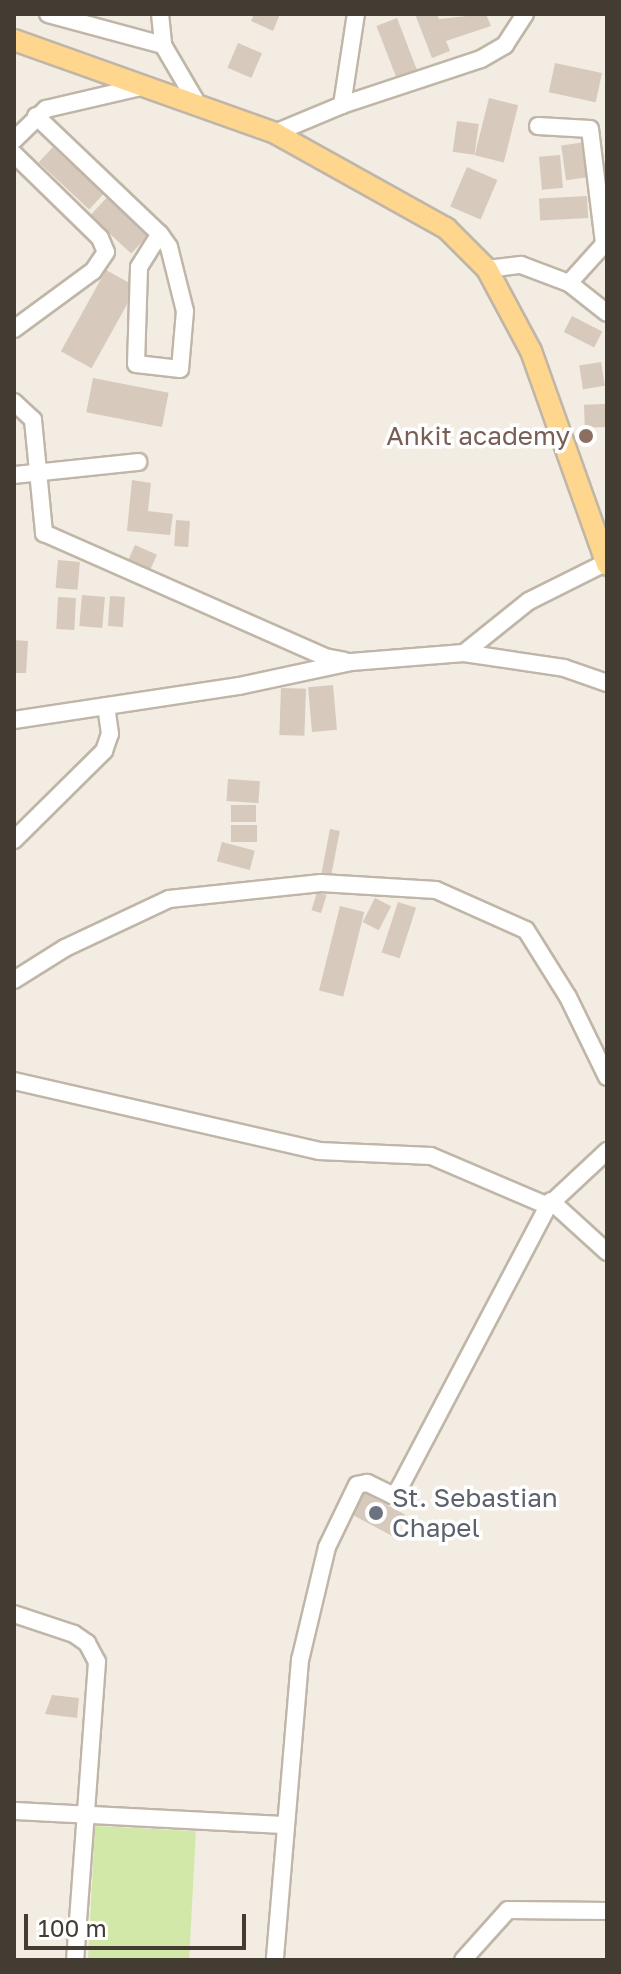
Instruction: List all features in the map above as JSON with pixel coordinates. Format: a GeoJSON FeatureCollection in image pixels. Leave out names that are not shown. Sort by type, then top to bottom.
{"type":"FeatureCollection","features":[{"type":"Feature","properties":{"kind":"main road"},"geometry":{"type":"LineString","coordinates":[[14,40],[275,133],[446,228],[487,269],[531,351],[607,563]]}},
{"type":"Feature","properties":{"kind":"street"},"geometry":{"type":"LineString","coordinates":[[48,14],[163,45]]}},
{"type":"Feature","properties":{"kind":"street"},"geometry":{"type":"LineString","coordinates":[[160,14],[163,45],[197,103]]}},
{"type":"Feature","properties":{"kind":"street"},"geometry":{"type":"LineString","coordinates":[[342,105],[356,14]]}},
{"type":"Feature","properties":{"kind":"street"},"geometry":{"type":"LineString","coordinates":[[275,133],[342,105],[481,59],[514,35],[525,14]]}},
{"type":"Feature","properties":{"kind":"street"},"geometry":{"type":"LineString","coordinates":[[14,140],[36,116],[58,104],[147,86]]}},
{"type":"Feature","properties":{"kind":"street"},"geometry":{"type":"LineString","coordinates":[[36,116],[160,234],[176,262],[185,311],[180,369],[136,364],[139,267],[160,234]]}},
{"type":"Feature","properties":{"kind":"street"},"geometry":{"type":"LineString","coordinates":[[538,126],[590,129],[606,242],[569,283]]}},
{"type":"Feature","properties":{"kind":"street"},"geometry":{"type":"LineString","coordinates":[[14,154],[100,238],[106,252],[93,271],[14,329]]}},
{"type":"Feature","properties":{"kind":"street"},"geometry":{"type":"LineString","coordinates":[[487,269],[521,265],[569,283],[607,313]]}},
{"type":"Feature","properties":{"kind":"street"},"geometry":{"type":"LineString","coordinates":[[14,402],[33,420],[44,533],[58,544],[325,657],[351,662]]}},
{"type":"Feature","properties":{"kind":"street"},"geometry":{"type":"LineString","coordinates":[[14,475],[138,462]]}},
{"type":"Feature","properties":{"kind":"street"},"geometry":{"type":"LineString","coordinates":[[464,653],[529,601],[607,563]]}},
{"type":"Feature","properties":{"kind":"street"},"geometry":{"type":"LineString","coordinates":[[14,720],[351,662],[464,653],[564,668],[607,683]]}},
{"type":"Feature","properties":{"kind":"street"},"geometry":{"type":"LineString","coordinates":[[14,840],[104,751],[110,734],[106,706]]}},
{"type":"Feature","properties":{"kind":"street"},"geometry":{"type":"LineString","coordinates":[[14,980],[65,948],[169,899],[321,883],[436,890],[465,899],[526,930],[568,997],[607,1077]]}},
{"type":"Feature","properties":{"kind":"street"},"geometry":{"type":"LineString","coordinates":[[14,1081],[319,1151],[431,1156],[550,1203],[607,1252]]}},
{"type":"Feature","properties":{"kind":"street"},"geometry":{"type":"LineString","coordinates":[[275,1960],[305,1624],[327,1547],[357,1485],[367,1483],[392,1495],[398,1490],[550,1203],[607,1151]]}},
{"type":"Feature","properties":{"kind":"street"},"geometry":{"type":"LineString","coordinates":[[14,1614],[74,1634],[95,1653],[75,1960]]}},
{"type":"Feature","properties":{"kind":"street"},"geometry":{"type":"LineString","coordinates":[[14,1811],[285,1825]]}},
{"type":"Feature","properties":{"kind":"street"},"geometry":{"type":"LineString","coordinates":[[463,1960],[508,1910],[607,1911]]}},
{"type":"Feature","properties":{"kind":"green space"},"geometry":{"type":"Polygon","coordinates":[[[95,1826],[196,1831],[189,1960],[88,1960],[95,1826]]]}},
{"type":"Feature","properties":{"kind":"building"},"geometry":{"type":"Polygon","coordinates":[[[254,14],[280,14],[273,31],[251,21],[254,14]]]}},
{"type":"Feature","properties":{"kind":"building"},"geometry":{"type":"Polygon","coordinates":[[[415,14],[437,14],[439,19],[486,14],[491,26],[446,41],[450,51],[432,58],[415,14]]]}},
{"type":"Feature","properties":{"kind":"building"},"geometry":{"type":"Polygon","coordinates":[[[397,18],[417,71],[397,79],[376,26],[397,18]]]}},
{"type":"Feature","properties":{"kind":"building"},"geometry":{"type":"Polygon","coordinates":[[[238,43],[262,53],[251,78],[227,68],[238,43]]]}},
{"type":"Feature","properties":{"kind":"building"},"geometry":{"type":"Polygon","coordinates":[[[555,63],[602,73],[596,102],[549,92],[555,63]]]}},
{"type":"Feature","properties":{"kind":"building"},"geometry":{"type":"Polygon","coordinates":[[[489,98],[518,105],[504,163],[475,155],[489,98]]]}},
{"type":"Feature","properties":{"kind":"building"},"geometry":{"type":"Polygon","coordinates":[[[457,121],[479,124],[474,155],[453,152],[457,121]]]}},
{"type":"Feature","properties":{"kind":"building"},"geometry":{"type":"Polygon","coordinates":[[[586,142],[591,177],[566,180],[561,145],[586,142]]]}},
{"type":"Feature","properties":{"kind":"building"},"geometry":{"type":"Polygon","coordinates":[[[53,147],[103,194],[89,209],[39,162],[53,147]]]}},
{"type":"Feature","properties":{"kind":"building"},"geometry":{"type":"Polygon","coordinates":[[[560,155],[563,188],[542,190],[539,157],[560,155]]]}},
{"type":"Feature","properties":{"kind":"building"},"geometry":{"type":"Polygon","coordinates":[[[467,167],[497,180],[481,219],[450,207],[467,167]]]}},
{"type":"Feature","properties":{"kind":"building"},"geometry":{"type":"Polygon","coordinates":[[[112,192],[153,230],[131,254],[90,215],[112,192]]]}},
{"type":"Feature","properties":{"kind":"building"},"geometry":{"type":"Polygon","coordinates":[[[587,196],[588,218],[540,220],[539,199],[587,196]]]}},
{"type":"Feature","properties":{"kind":"building"},"geometry":{"type":"Polygon","coordinates":[[[106,270],[137,287],[92,368],[61,351],[106,270]]]}},
{"type":"Feature","properties":{"kind":"building"},"geometry":{"type":"Polygon","coordinates":[[[572,316],[602,331],[594,347],[564,332],[572,316]]]}},
{"type":"Feature","properties":{"kind":"building"},"geometry":{"type":"Polygon","coordinates":[[[601,362],[605,386],[583,389],[579,365],[601,362]]]}},
{"type":"Feature","properties":{"kind":"building"},"geometry":{"type":"Polygon","coordinates":[[[93,378],[169,393],[162,427],[86,412],[93,378]]]}},
{"type":"Feature","properties":{"kind":"building"},"geometry":{"type":"Polygon","coordinates":[[[606,404],[607,427],[585,428],[584,405],[606,404]]]}},
{"type":"Feature","properties":{"kind":"building"},"geometry":{"type":"Polygon","coordinates":[[[132,480],[151,483],[148,511],[173,514],[170,535],[127,531],[132,480]]]}},
{"type":"Feature","properties":{"kind":"building"},"geometry":{"type":"Polygon","coordinates":[[[176,520],[190,521],[188,547],[174,546],[176,520]]]}},
{"type":"Feature","properties":{"kind":"building"},"geometry":{"type":"Polygon","coordinates":[[[135,545],[157,555],[149,573],[127,563],[135,545]]]}},
{"type":"Feature","properties":{"kind":"building"},"geometry":{"type":"Polygon","coordinates":[[[58,560],[80,562],[77,590],[56,588],[58,560]]]}},
{"type":"Feature","properties":{"kind":"building"},"geometry":{"type":"Polygon","coordinates":[[[82,595],[105,597],[102,628],[79,626],[82,595]]]}},
{"type":"Feature","properties":{"kind":"building"},"geometry":{"type":"Polygon","coordinates":[[[110,596],[125,597],[123,627],[108,626],[110,596]]]}},
{"type":"Feature","properties":{"kind":"building"},"geometry":{"type":"Polygon","coordinates":[[[58,597],[76,598],[74,630],[56,629],[58,597]]]}},
{"type":"Feature","properties":{"kind":"building"},"geometry":{"type":"Polygon","coordinates":[[[14,640],[28,641],[26,673],[14,673],[14,640]]]}},
{"type":"Feature","properties":{"kind":"building"},"geometry":{"type":"Polygon","coordinates":[[[333,685],[337,730],[312,732],[308,687],[333,685]]]}},
{"type":"Feature","properties":{"kind":"building"},"geometry":{"type":"Polygon","coordinates":[[[281,688],[306,689],[304,736],[279,735],[281,688]]]}},
{"type":"Feature","properties":{"kind":"building"},"geometry":{"type":"Polygon","coordinates":[[[228,779],[260,781],[258,803],[226,801],[228,779]]]}},
{"type":"Feature","properties":{"kind":"building"},"geometry":{"type":"Polygon","coordinates":[[[231,805],[256,805],[256,822],[231,822],[231,805]]]}},
{"type":"Feature","properties":{"kind":"building"},"geometry":{"type":"Polygon","coordinates":[[[231,825],[257,825],[257,842],[231,842],[231,825]]]}},
{"type":"Feature","properties":{"kind":"building"},"geometry":{"type":"Polygon","coordinates":[[[330,829],[340,831],[330,879],[321,877],[330,829]]]}},
{"type":"Feature","properties":{"kind":"building"},"geometry":{"type":"Polygon","coordinates":[[[222,842],[255,851],[250,870],[217,861],[222,842]]]}},
{"type":"Feature","properties":{"kind":"building"},"geometry":{"type":"Polygon","coordinates":[[[317,892],[327,895],[321,913],[311,910],[317,892]]]}},
{"type":"Feature","properties":{"kind":"building"},"geometry":{"type":"Polygon","coordinates":[[[375,898],[391,906],[379,930],[363,922],[375,898]]]}},
{"type":"Feature","properties":{"kind":"building"},"geometry":{"type":"Polygon","coordinates":[[[398,902],[416,908],[400,958],[382,952],[398,902]]]}},
{"type":"Feature","properties":{"kind":"building"},"geometry":{"type":"Polygon","coordinates":[[[340,906],[364,912],[343,996],[319,990],[340,906]]]}},
{"type":"Feature","properties":{"kind":"building","name":"St. Sebastian Chapel"},"geometry":{"type":"Polygon","coordinates":[[[359,1490],[405,1514],[393,1536],[347,1512],[359,1490]]]}},
{"type":"Feature","properties":{"kind":"building"},"geometry":{"type":"Polygon","coordinates":[[[52,1695],[79,1698],[77,1718],[45,1714],[52,1695]]]}},
{"type":"Feature","properties":{"kind":"place","name":"Ankit academy"},"geometry":{"type":"Point","coordinates":[586,436]}},
{"type":"Feature","properties":{"kind":"place","name":"St. Sebastian Chapel"},"geometry":{"type":"Point","coordinates":[376,1513]}}]}
